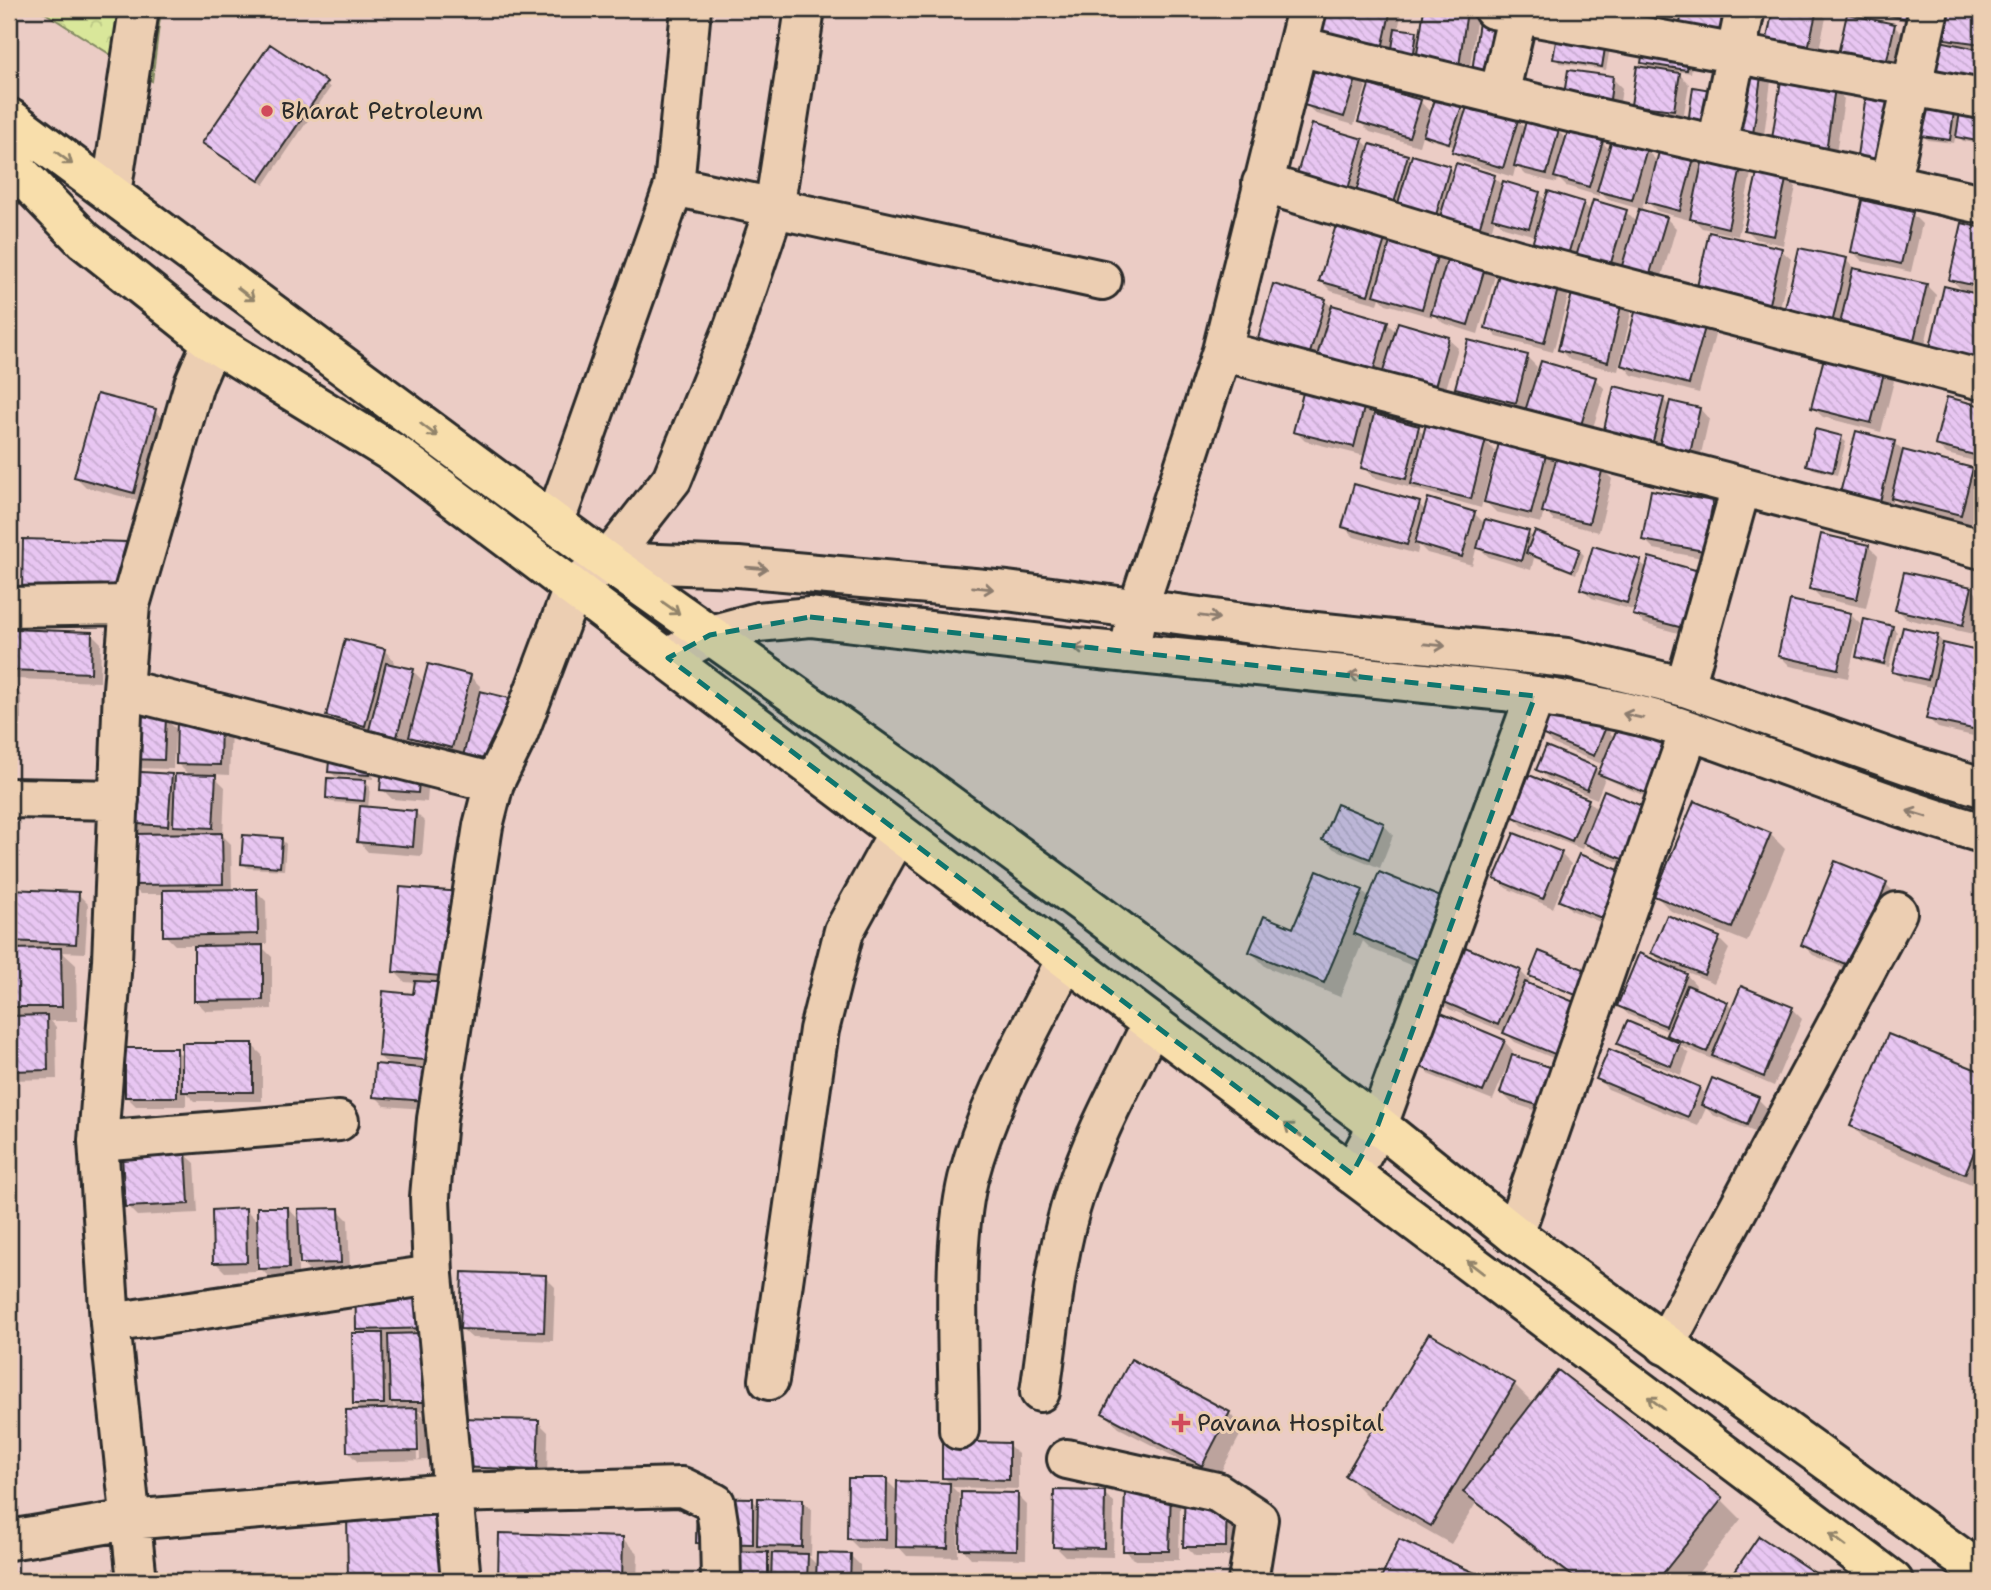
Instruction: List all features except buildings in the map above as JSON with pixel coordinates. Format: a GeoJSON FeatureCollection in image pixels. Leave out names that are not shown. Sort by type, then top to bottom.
{"type":"FeatureCollection","features":[{"type":"Feature","properties":{"kind":"main road"},"geometry":{"type":"LineString","coordinates":[[9,118],[554,524],[922,785],[1378,1125],[1514,1234],[1982,1573]]}},
{"type":"Feature","properties":{"kind":"main road"},"geometry":{"type":"LineString","coordinates":[[9,162],[84,240],[212,342],[398,456],[1893,1581]]}},
{"type":"Feature","properties":{"kind":"street"},"geometry":{"type":"LineString","coordinates":[[111,194],[139,9]]}},
{"type":"Feature","properties":{"kind":"street"},"geometry":{"type":"LineString","coordinates":[[554,524],[674,186],[691,9]]}},
{"type":"Feature","properties":{"kind":"street"},"geometry":{"type":"LineString","coordinates":[[461,1581],[433,1276],[430,1197],[437,1119],[483,826],[494,783],[518,734],[574,586],[607,562],[672,479],[734,327],[774,209],[805,9]]}},
{"type":"Feature","properties":{"kind":"street"},"geometry":{"type":"LineString","coordinates":[[1129,653],[1138,608],[1222,351],[1307,9]]}},
{"type":"Feature","properties":{"kind":"street"},"geometry":{"type":"LineString","coordinates":[[1717,145],[1745,9]]}},
{"type":"Feature","properties":{"kind":"street"},"geometry":{"type":"LineString","coordinates":[[1890,184],[1929,9]]}},
{"type":"Feature","properties":{"kind":"street"},"geometry":{"type":"LineString","coordinates":[[1499,95],[1505,11],[1982,99]]}},
{"type":"Feature","properties":{"kind":"street"},"geometry":{"type":"LineString","coordinates":[[1298,46],[1499,95],[1982,204]]}},
{"type":"Feature","properties":{"kind":"street"},"geometry":{"type":"LineString","coordinates":[[1262,183],[1518,260],[1982,380]]}},
{"type":"Feature","properties":{"kind":"street"},"geometry":{"type":"LineString","coordinates":[[674,186],[1102,280]]}},
{"type":"Feature","properties":{"kind":"street"},"geometry":{"type":"LineString","coordinates":[[137,1581],[110,1324],[98,1141],[119,800],[123,689],[130,605],[194,384],[212,342]]}},
{"type":"Feature","properties":{"kind":"street"},"geometry":{"type":"LineString","coordinates":[[1222,351],[1982,549]]}},
{"type":"Feature","properties":{"kind":"street"},"geometry":{"type":"LineString","coordinates":[[1685,687],[1741,487]]}},
{"type":"Feature","properties":{"kind":"street"},"geometry":{"type":"LineString","coordinates":[[607,562],[738,566],[876,578],[1138,608],[1296,630],[1567,659],[1685,687],[1909,765],[1982,787]]}},
{"type":"Feature","properties":{"kind":"street"},"geometry":{"type":"LineString","coordinates":[[9,607],[130,605]]}},
{"type":"Feature","properties":{"kind":"street"},"geometry":{"type":"LineString","coordinates":[[668,658],[709,635],[758,622],[810,617],[1535,696],[1575,702],[1689,731],[1909,812],[1982,833]]}},
{"type":"Feature","properties":{"kind":"street"},"geometry":{"type":"LineString","coordinates":[[123,689],[494,783]]}},
{"type":"Feature","properties":{"kind":"street"},"geometry":{"type":"LineString","coordinates":[[1352,1174],[1378,1125],[1535,696]]}},
{"type":"Feature","properties":{"kind":"street"},"geometry":{"type":"LineString","coordinates":[[1514,1234],[1689,731]]}},
{"type":"Feature","properties":{"kind":"street"},"geometry":{"type":"LineString","coordinates":[[9,798],[119,800]]}},
{"type":"Feature","properties":{"kind":"street"},"geometry":{"type":"LineString","coordinates":[[769,1380],[819,1030],[831,978],[844,931],[898,832]]}},
{"type":"Feature","properties":{"kind":"street"},"geometry":{"type":"LineString","coordinates":[[1665,1345],[1897,912]]}},
{"type":"Feature","properties":{"kind":"street"},"geometry":{"type":"LineString","coordinates":[[959,1430],[960,1254],[968,1181],[988,1116],[1066,959]]}},
{"type":"Feature","properties":{"kind":"street"},"geometry":{"type":"LineString","coordinates":[[1040,1392],[1062,1242],[1075,1193],[1092,1147],[1152,1023]]}},
{"type":"Feature","properties":{"kind":"street"},"geometry":{"type":"LineString","coordinates":[[98,1141],[339,1121]]}},
{"type":"Feature","properties":{"kind":"street"},"geometry":{"type":"LineString","coordinates":[[110,1324],[433,1276]]}},
{"type":"Feature","properties":{"kind":"street"},"geometry":{"type":"LineString","coordinates":[[1067,1459],[1217,1492],[1258,1519],[1248,1581]]}},
{"type":"Feature","properties":{"kind":"street"},"geometry":{"type":"LineString","coordinates":[[9,1540],[129,1520],[451,1493],[682,1487],[715,1503],[720,1535],[720,1581]]}},
{"type":"Feature","properties":{"kind":"highlighted area"},"geometry":{"type":"Polygon","coordinates":[[[810,617],[1535,696],[1378,1125],[1352,1174],[668,658],[710,635],[810,617]]]}},
{"type":"Feature","properties":{"kind":"green space"},"geometry":{"type":"Polygon","coordinates":[[[39,9],[161,9],[152,81],[39,9]]]}},
{"type":"Feature","properties":{"kind":"place","name":"Bharat Petroleum"},"geometry":{"type":"Point","coordinates":[267,111]}},
{"type":"Feature","properties":{"kind":"place","name":"Pavana Hospital"},"geometry":{"type":"Point","coordinates":[1181,1423]}}]}
